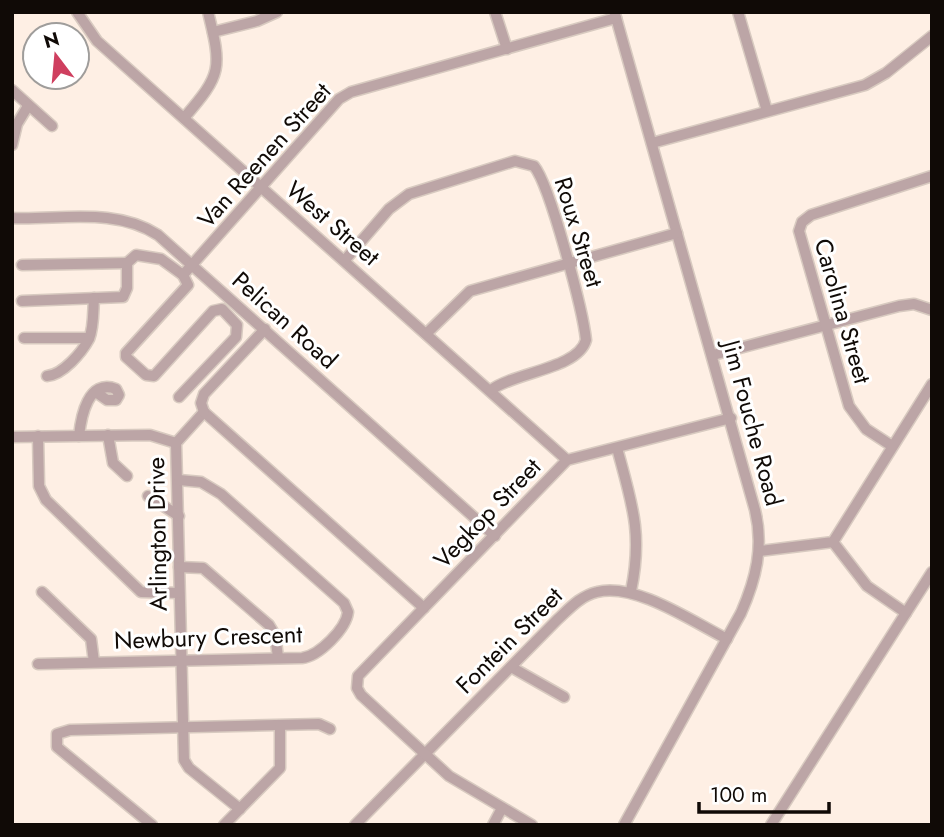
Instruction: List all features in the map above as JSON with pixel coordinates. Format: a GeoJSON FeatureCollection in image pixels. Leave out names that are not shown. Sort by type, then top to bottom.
{"type":"FeatureCollection","features":[{"type":"Feature","properties":{"kind":"street","name":"West Street"},"geometry":{"type":"LineString","coordinates":[[77,12],[97,41],[567,460]]}},
{"type":"Feature","properties":{"kind":"street"},"geometry":{"type":"LineString","coordinates":[[184,118],[214,81],[218,64],[208,12]]}},
{"type":"Feature","properties":{"kind":"street"},"geometry":{"type":"LineString","coordinates":[[213,32],[277,12]]}},
{"type":"Feature","properties":{"kind":"street"},"geometry":{"type":"LineString","coordinates":[[495,12],[507,49]]}},
{"type":"Feature","properties":{"kind":"street"},"geometry":{"type":"LineString","coordinates":[[738,12],[767,111]]}},
{"type":"Feature","properties":{"kind":"street","name":"Van Reenen Street"},"geometry":{"type":"LineString","coordinates":[[183,275],[332,106],[345,95],[616,15]]}},
{"type":"Feature","properties":{"kind":"street","name":"Jim Fouche Road"},"geometry":{"type":"LineString","coordinates":[[616,15],[757,517],[760,551],[753,586],[727,639],[624,825]]}},
{"type":"Feature","properties":{"kind":"street"},"geometry":{"type":"LineString","coordinates":[[652,143],[865,85],[886,73],[932,36]]}},
{"type":"Feature","properties":{"kind":"street"},"geometry":{"type":"LineString","coordinates":[[12,90],[52,126]]}},
{"type":"Feature","properties":{"kind":"street"},"geometry":{"type":"LineString","coordinates":[[12,145],[17,124],[28,106]]}},
{"type":"Feature","properties":{"kind":"street","name":"Roux Street"},"geometry":{"type":"LineString","coordinates":[[345,260],[403,197],[522,161],[539,171],[568,263],[585,329],[584,347],[575,357],[510,378],[491,390]]}},
{"type":"Feature","properties":{"kind":"street","name":"Carolina Street"},"geometry":{"type":"LineString","coordinates":[[892,446],[866,429],[853,416],[799,231],[802,222],[822,211],[932,176]]}},
{"type":"Feature","properties":{"kind":"street","name":"Pelican Road"},"geometry":{"type":"LineString","coordinates":[[12,218],[105,217],[131,221],[158,235],[495,536]]}},
{"type":"Feature","properties":{"kind":"street"},"geometry":{"type":"LineString","coordinates":[[427,333],[470,290],[677,233]]}},
{"type":"Feature","properties":{"kind":"street"},"geometry":{"type":"LineString","coordinates":[[22,265],[127,263],[136,255],[161,259],[183,275],[188,285],[129,349],[126,357],[146,375],[154,376],[216,309],[222,309],[237,325],[238,330],[236,337],[179,397]]}},
{"type":"Feature","properties":{"kind":"street"},"geometry":{"type":"LineString","coordinates":[[23,301],[125,296],[127,263]]}},
{"type":"Feature","properties":{"kind":"street"},"geometry":{"type":"LineString","coordinates":[[47,376],[54,375],[66,366],[89,338],[94,298]]}},
{"type":"Feature","properties":{"kind":"street"},"geometry":{"type":"LineString","coordinates":[[713,355],[899,306],[914,304],[932,310]]}},
{"type":"Feature","properties":{"kind":"street"},"geometry":{"type":"LineString","coordinates":[[265,329],[204,394],[201,402],[204,412],[424,608]]}},
{"type":"Feature","properties":{"kind":"street"},"geometry":{"type":"LineString","coordinates":[[24,338],[89,338]]}},
{"type":"Feature","properties":{"kind":"street"},"geometry":{"type":"LineString","coordinates":[[833,542],[932,384]]}},
{"type":"Feature","properties":{"kind":"street"},"geometry":{"type":"LineString","coordinates":[[79,436],[82,408],[97,393]]}},
{"type":"Feature","properties":{"kind":"street","name":"Arlington Drive"},"geometry":{"type":"LineString","coordinates":[[204,412],[176,443],[183,727],[187,766],[240,809]]}},
{"type":"Feature","properties":{"kind":"street","name":"Vegkop Street"},"geometry":{"type":"LineString","coordinates":[[424,755],[357,688],[358,676],[567,460],[730,418]]}},
{"type":"Feature","properties":{"kind":"street"},"geometry":{"type":"LineString","coordinates":[[108,435],[113,463],[127,476]]}},
{"type":"Feature","properties":{"kind":"street"},"geometry":{"type":"LineString","coordinates":[[12,437],[150,435],[176,443]]}},
{"type":"Feature","properties":{"kind":"street"},"geometry":{"type":"LineString","coordinates":[[38,436],[39,486],[46,500],[141,592],[179,593]]}},
{"type":"Feature","properties":{"kind":"street"},"geometry":{"type":"LineString","coordinates":[[617,449],[636,520],[637,559],[631,591]]}},
{"type":"Feature","properties":{"kind":"street","name":"Newbury Crescent"},"geometry":{"type":"LineString","coordinates":[[37,664],[313,656],[345,622],[346,607],[221,494],[201,482],[179,480]]}},
{"type":"Feature","properties":{"kind":"street"},"geometry":{"type":"LineString","coordinates":[[148,496],[179,516]]}},
{"type":"Feature","properties":{"kind":"street"},"geometry":{"type":"LineString","coordinates":[[760,551],[833,542]]}},
{"type":"Feature","properties":{"kind":"street"},"geometry":{"type":"LineString","coordinates":[[833,542],[867,586],[906,613]]}},
{"type":"Feature","properties":{"kind":"street"},"geometry":{"type":"LineString","coordinates":[[179,567],[203,568],[269,625],[275,635],[278,657]]}},
{"type":"Feature","properties":{"kind":"street"},"geometry":{"type":"LineString","coordinates":[[771,825],[932,572]]}},
{"type":"Feature","properties":{"kind":"street","name":"Fontein Street"},"geometry":{"type":"LineString","coordinates":[[355,825],[511,667],[586,596],[606,590],[631,591],[727,639]]}},
{"type":"Feature","properties":{"kind":"street"},"geometry":{"type":"LineString","coordinates":[[42,592],[88,634],[93,643],[94,662]]}},
{"type":"Feature","properties":{"kind":"street"},"geometry":{"type":"LineString","coordinates":[[511,667],[564,697]]}},
{"type":"Feature","properties":{"kind":"street"},"geometry":{"type":"LineString","coordinates":[[152,825],[56,744],[57,734],[62,730],[319,724],[330,729]]}},
{"type":"Feature","properties":{"kind":"street"},"geometry":{"type":"LineString","coordinates":[[224,825],[280,768],[280,726]]}},
{"type":"Feature","properties":{"kind":"street"},"geometry":{"type":"LineString","coordinates":[[424,755],[467,788],[532,825]]}},
{"type":"Feature","properties":{"kind":"street"},"geometry":{"type":"LineString","coordinates":[[493,825],[502,808]]}}]}
